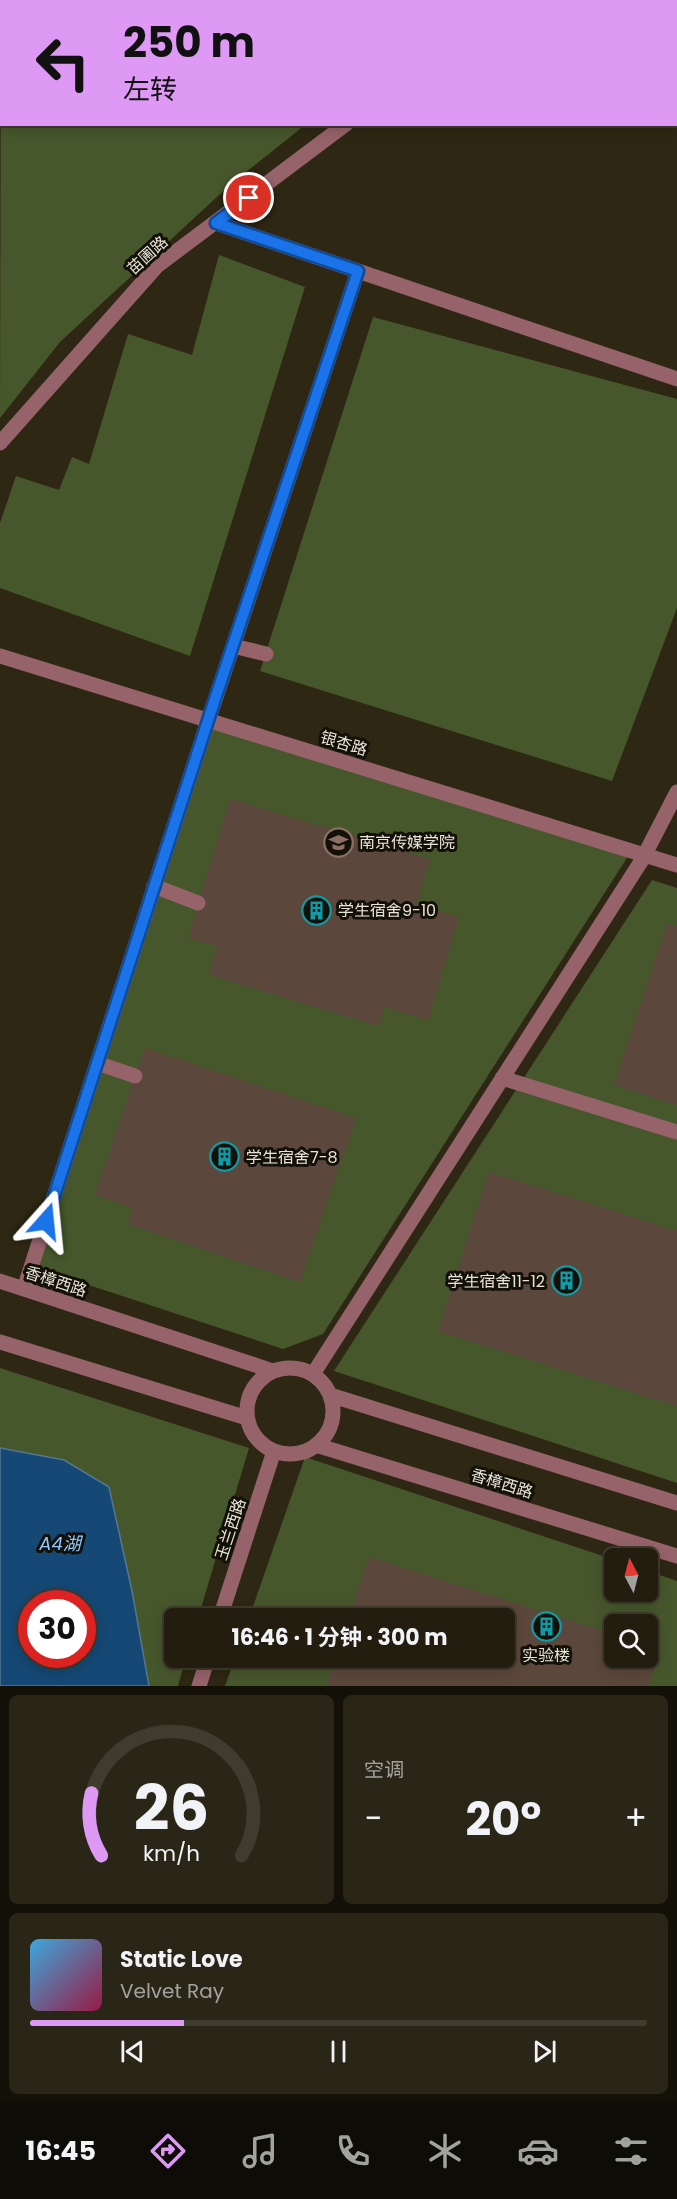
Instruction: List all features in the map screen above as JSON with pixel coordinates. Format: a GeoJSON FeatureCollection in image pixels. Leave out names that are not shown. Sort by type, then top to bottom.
{"type":"FeatureCollection","features":[{"type":"Feature","properties":{"kind":"street","name":"苗圃路"},"geometry":{"type":"LineString","coordinates":[[0,443],[157,266],[343,126]]}},
{"type":"Feature","properties":{"kind":"street"},"geometry":{"type":"LineString","coordinates":[[216,223],[677,379]]}},
{"type":"Feature","properties":{"kind":"street"},"geometry":{"type":"LineString","coordinates":[[24,1289],[208,721],[358,271]]}},
{"type":"Feature","properties":{"kind":"street"},"geometry":{"type":"LineString","coordinates":[[233,646],[266,654]]}},
{"type":"Feature","properties":{"kind":"street","name":"银杏路"},"geometry":{"type":"LineString","coordinates":[[0,656],[677,865]]}},
{"type":"Feature","properties":{"kind":"street"},"geometry":{"type":"LineString","coordinates":[[313,1374],[645,854],[677,792]]}},
{"type":"Feature","properties":{"kind":"street"},"geometry":{"type":"LineString","coordinates":[[154,886],[198,903]]}},
{"type":"Feature","properties":{"kind":"street"},"geometry":{"type":"LineString","coordinates":[[97,1063],[135,1076]]}},
{"type":"Feature","properties":{"kind":"street"},"geometry":{"type":"LineString","coordinates":[[502,1078],[677,1132]]}},
{"type":"Feature","properties":{"kind":"street","name":"香樟西路"},"geometry":{"type":"LineString","coordinates":[[0,1281],[273,1371]]}},
{"type":"Feature","properties":{"kind":"street"},"geometry":{"type":"LineString","coordinates":[[0,1342],[247,1418]]}},
{"type":"Feature","properties":{"kind":"street"},"geometry":{"type":"LineString","coordinates":[[286,1367],[313,1374],[323,1383],[330,1395],[333,1409],[326,1435],[316,1445],[303,1452],[288,1454],[274,1451],[261,1443],[252,1432],[247,1418],[247,1404],[252,1390],[261,1378],[286,1367]]}},
{"type":"Feature","properties":{"kind":"street","name":"香樟西路"},"geometry":{"type":"LineString","coordinates":[[330,1395],[677,1503]]}},
{"type":"Feature","properties":{"kind":"street","name":"香樟西路"},"geometry":{"type":"LineString","coordinates":[[316,1445],[677,1556]]}},
{"type":"Feature","properties":{"kind":"street","name":"玉兰西路"},"geometry":{"type":"LineString","coordinates":[[223,1608],[274,1451]]}},
{"type":"Feature","properties":{"kind":"street"},"geometry":{"type":"LineString","coordinates":[[199,1686],[205,1668]]}},
{"type":"Feature","properties":{"kind":"green space"},"geometry":{"type":"Polygon","coordinates":[[[1,126],[304,126],[231,184],[60,342],[0,418],[1,126]]]}},
{"type":"Feature","properties":{"kind":"green space"},"geometry":{"type":"Polygon","coordinates":[[[219,255],[305,287],[190,656],[0,588],[0,523],[16,476],[59,490],[72,457],[89,464],[128,334],[192,355],[219,255]]]}},
{"type":"Feature","properties":{"kind":"green space"},"geometry":{"type":"Polygon","coordinates":[[[373,317],[677,399],[677,608],[612,781],[260,671],[373,317]]]}},
{"type":"Feature","properties":{"kind":"green space"},"geometry":{"type":"Polygon","coordinates":[[[208,721],[632,850],[323,1334],[283,1349],[31,1266],[208,721]]]}},
{"type":"Feature","properties":{"kind":"green space"},"geometry":{"type":"Polygon","coordinates":[[[652,880],[677,888],[677,1483],[334,1371],[652,880]]]}},
{"type":"Feature","properties":{"kind":"green space"},"geometry":{"type":"Polygon","coordinates":[[[0,1368],[249,1448],[201,1608],[164,1608],[164,1668],[183,1668],[178,1686],[0,1686],[0,1368]]]}},
{"type":"Feature","properties":{"kind":"green space"},"geometry":{"type":"Polygon","coordinates":[[[305,1457],[604,1556],[604,1602],[658,1602],[658,1574],[677,1581],[677,1686],[225,1686],[231,1668],[515,1668],[515,1608],[252,1608],[305,1457]]]}},
{"type":"Feature","properties":{"kind":"water","name":"A4湖"},"geometry":{"type":"Polygon","coordinates":[[[0,1448],[64,1460],[109,1487],[132,1591],[149,1686],[0,1686],[0,1448]]]}},
{"type":"Feature","properties":{"kind":"building","name":"学生宿舍9-10"},"geometry":{"type":"Polygon","coordinates":[[[230,799],[430,859],[416,904],[459,917],[428,1020],[384,1007],[379,1026],[209,975],[217,946],[188,938],[230,799]]]}},
{"type":"Feature","properties":{"kind":"building"},"geometry":{"type":"Polygon","coordinates":[[[667,923],[677,926],[677,1105],[614,1085],[667,923]]]}},
{"type":"Feature","properties":{"kind":"building","name":"学生宿舍7-8"},"geometry":{"type":"Polygon","coordinates":[[[145,1048],[356,1118],[300,1282],[128,1224],[133,1208],[95,1195],[145,1048]]]}},
{"type":"Feature","properties":{"kind":"building","name":"学生宿舍11-12"},"geometry":{"type":"Polygon","coordinates":[[[489,1172],[677,1231],[677,1406],[438,1331],[489,1172]]]}},
{"type":"Feature","properties":{"kind":"building","name":"实验楼"},"geometry":{"type":"Polygon","coordinates":[[[369,1557],[604,1632],[604,1668],[654,1668],[648,1686],[327,1686],[333,1668],[515,1668],[515,1608],[352,1608],[369,1557]]]}},
{"type":"Feature","properties":{"kind":"place","name":"南京传媒学院"},"geometry":{"type":"Point","coordinates":[338,842]}},
{"type":"Feature","properties":{"kind":"place","name":"学生宿舍9-10"},"geometry":{"type":"Point","coordinates":[317,910]}},
{"type":"Feature","properties":{"kind":"place","name":"学生宿舍7-8"},"geometry":{"type":"Point","coordinates":[225,1157]}},
{"type":"Feature","properties":{"kind":"place","name":"学生宿舍11-12"},"geometry":{"type":"Point","coordinates":[566,1281]}},
{"type":"Feature","properties":{"kind":"place","name":"实验楼"},"geometry":{"type":"Point","coordinates":[546,1627]}},
{"type":"Feature","properties":{"kind":"route"},"geometry":{"type":"LineString","coordinates":[[46,1221],[214,702],[358,271],[216,223],[249,198]]}}]}
